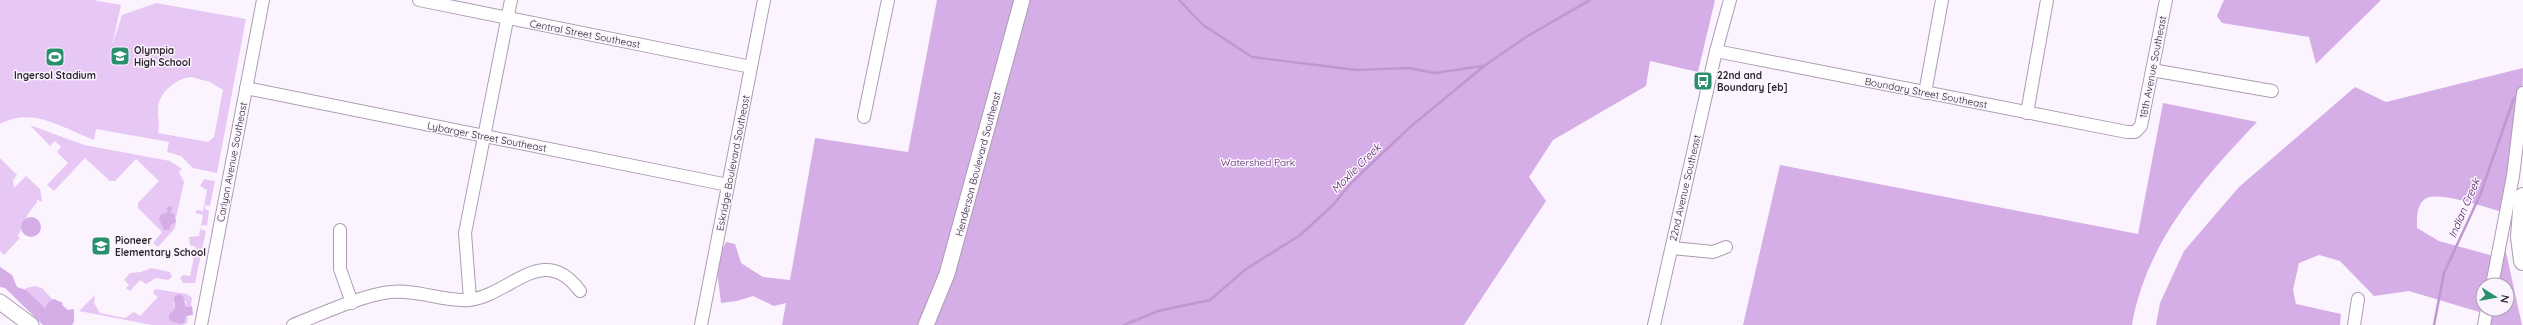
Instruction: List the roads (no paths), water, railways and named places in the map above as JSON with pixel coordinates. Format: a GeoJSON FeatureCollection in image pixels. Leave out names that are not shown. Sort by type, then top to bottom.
{"type":"FeatureCollection","features":[{"type":"Feature","properties":{"kind":"highway"},"geometry":{"type":"LineString","coordinates":[[2523,197],[2520,237],[2523,261]]}},
{"type":"Feature","properties":{"kind":"main road","name":"Henderson Boulevard Southeast"},"geometry":{"type":"LineString","coordinates":[[926,325],[947,274],[1022,0]]}},
{"type":"Feature","properties":{"kind":"main road"},"geometry":{"type":"LineString","coordinates":[[0,302],[18,321],[30,325]]}},
{"type":"Feature","properties":{"kind":"street","name":"Carlyon Avenue Southeast"},"geometry":{"type":"LineString","coordinates":[[201,325],[263,0]]}},
{"type":"Feature","properties":{"kind":"street","name":"Central Street Southeast"},"geometry":{"type":"LineString","coordinates":[[419,0],[751,67]]}},
{"type":"Feature","properties":{"kind":"street"},"geometry":{"type":"LineString","coordinates":[[470,300],[465,233],[511,0]]}},
{"type":"Feature","properties":{"kind":"street","name":"Eskridge Boulevard Southeast"},"geometry":{"type":"LineString","coordinates":[[701,325],[764,0]]}},
{"type":"Feature","properties":{"kind":"street"},"geometry":{"type":"LineString","coordinates":[[864,117],[888,0]]}},
{"type":"Feature","properties":{"kind":"street","name":"22nd Avenue Southeast"},"geometry":{"type":"LineString","coordinates":[[1654,325],[1716,51],[1730,0]]}},
{"type":"Feature","properties":{"kind":"street"},"geometry":{"type":"LineString","coordinates":[[1925,93],[1942,0]]}},
{"type":"Feature","properties":{"kind":"street"},"geometry":{"type":"LineString","coordinates":[[2027,113],[2047,0]]}},
{"type":"Feature","properties":{"kind":"street","name":"18th Avenue Southeast"},"geometry":{"type":"LineString","coordinates":[[2135,132],[2141,126],[2166,0]]}},
{"type":"Feature","properties":{"kind":"street","name":"Boundary Street Southeast"},"geometry":{"type":"LineString","coordinates":[[1716,51],[2027,113],[2135,132]]}},
{"type":"Feature","properties":{"kind":"street"},"geometry":{"type":"LineString","coordinates":[[2152,70],[2272,91]]}},
{"type":"Feature","properties":{"kind":"street","name":"Lybarger Street Southeast"},"geometry":{"type":"LineString","coordinates":[[246,88],[728,185]]}},
{"type":"Feature","properties":{"kind":"street"},"geometry":{"type":"LineString","coordinates":[[2494,277],[2513,176],[2523,93]]}},
{"type":"Feature","properties":{"kind":"street"},"geometry":{"type":"LineString","coordinates":[[340,230],[340,269],[352,303]]}},
{"type":"Feature","properties":{"kind":"street"},"geometry":{"type":"LineString","coordinates":[[1672,248],[1713,252],[1726,247]]}},
{"type":"Feature","properties":{"kind":"street"},"geometry":{"type":"LineString","coordinates":[[293,325],[374,295],[391,292],[407,292],[454,300],[470,300],[485,296],[524,275],[540,270],[558,271],[573,282],[580,291]]}},
{"type":"Feature","properties":{"kind":"street"},"geometry":{"type":"LineString","coordinates":[[2354,325],[2358,299]]}},
{"type":"Feature","properties":{"kind":"waterway"},"geometry":{"type":"LineString","coordinates":[[1179,0],[1203,25],[1252,57],[1357,70],[1408,68],[1435,73],[1482,66]]}},
{"type":"Feature","properties":{"kind":"waterway","name":"Moxlie Creek"},"geometry":{"type":"LineString","coordinates":[[1124,325],[1158,311],[1210,300],[1246,269],[1299,236],[1333,205],[1352,182],[1409,128],[1484,66],[1526,37],[1590,0]]}},
{"type":"Feature","properties":{"kind":"waterway","name":"Indian Creek"},"geometry":{"type":"LineString","coordinates":[[2434,325],[2444,273],[2480,195],[2514,98]]}},
{"type":"Feature","properties":{"kind":"place","name":"Olympia High School"},"geometry":{"type":"Point","coordinates":[120,56]}},
{"type":"Feature","properties":{"kind":"place","name":"Ingersol Stadium"},"geometry":{"type":"Point","coordinates":[55,57]}},
{"type":"Feature","properties":{"kind":"place","name":"22nd and Boundary [eb]"},"geometry":{"type":"Point","coordinates":[1703,81]}},
{"type":"Feature","properties":{"kind":"place","name":"Pioneer Elementary School"},"geometry":{"type":"Point","coordinates":[101,246]}},
{"type":"Feature","properties":{"kind":"park label","name":"Watershed Park"},"geometry":{"type":"Point","coordinates":[1258,162]}}]}
